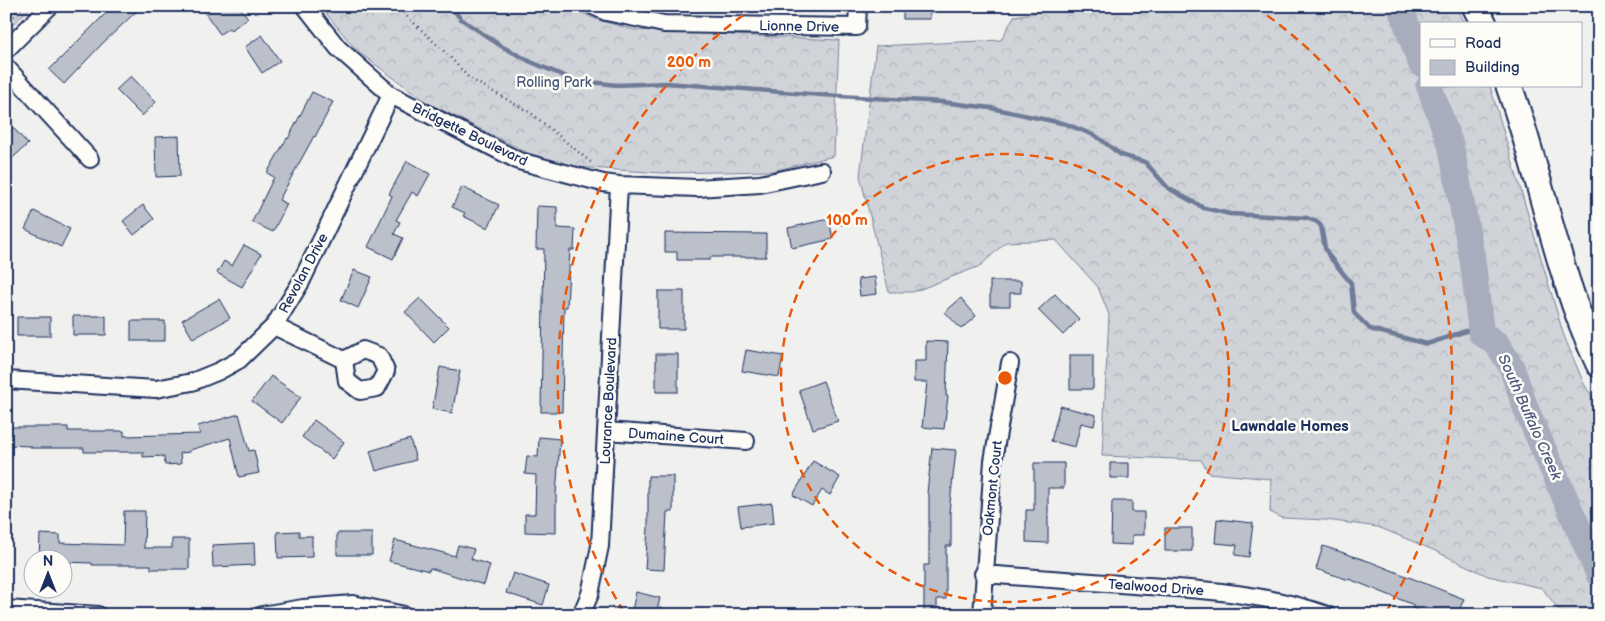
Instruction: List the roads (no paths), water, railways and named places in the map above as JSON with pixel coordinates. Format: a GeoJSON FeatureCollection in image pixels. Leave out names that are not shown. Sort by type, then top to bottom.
{"type":"FeatureCollection","features":[{"type":"Feature","properties":{"kind":"highway"},"geometry":{"type":"LineString","coordinates":[[1475,6],[1483,22]]}},
{"type":"Feature","properties":{"kind":"highway"},"geometry":{"type":"LineString","coordinates":[[1510,88],[1522,124],[1562,267],[1588,340],[1599,364]]}},
{"type":"Feature","properties":{"kind":"street"},"geometry":{"type":"LineString","coordinates":[[6,50],[50,6]]}},
{"type":"Feature","properties":{"kind":"street","name":"Bridgette Boulevard"},"geometry":{"type":"LineString","coordinates":[[305,6],[338,48],[391,95],[519,161],[611,184],[697,188],[760,184],[822,171]]}},
{"type":"Feature","properties":{"kind":"street","name":"Lionne Drive"},"geometry":{"type":"LineString","coordinates":[[594,6],[606,12],[664,24],[857,27],[858,6]]}},
{"type":"Feature","properties":{"kind":"street"},"geometry":{"type":"LineString","coordinates":[[6,67],[90,159]]}},
{"type":"Feature","properties":{"kind":"street","name":"Revolan Drive"},"geometry":{"type":"LineString","coordinates":[[6,380],[156,389],[192,382],[239,360],[274,326],[301,282],[391,95]]}},
{"type":"Feature","properties":{"kind":"street","name":"Lourance Boulevard"},"geometry":{"type":"LineString","coordinates":[[581,615],[590,594],[600,546],[606,431],[611,184]]}},
{"type":"Feature","properties":{"kind":"street"},"geometry":{"type":"LineString","coordinates":[[274,326],[344,360]]}},
{"type":"Feature","properties":{"kind":"street","name":"Oakmont Court"},"geometry":{"type":"LineString","coordinates":[[982,615],[993,462],[1010,363]]}},
{"type":"Feature","properties":{"kind":"street","name":"Dumaine Court"},"geometry":{"type":"LineString","coordinates":[[606,431],[746,441]]}},
{"type":"Feature","properties":{"kind":"street","name":"Tealwood Drive"},"geometry":{"type":"LineString","coordinates":[[984,574],[1204,590],[1260,597],[1306,607],[1327,615]]}},
{"type":"Feature","properties":{"kind":"street"},"geometry":{"type":"LineString","coordinates":[[262,615],[303,608],[353,604],[404,615]]}},
{"type":"Feature","properties":{"kind":"street"},"geometry":{"type":"LineString","coordinates":[[6,608],[39,613],[98,615]]}},
{"type":"Feature","properties":{"kind":"waterway"},"geometry":{"type":"LineString","coordinates":[[450,6],[461,19],[501,46],[531,62],[574,80],[617,85],[667,83],[942,102],[991,108],[1066,124],[1096,136],[1121,155],[1145,162],[1168,188],[1204,208],[1230,214],[1307,218],[1317,222],[1321,226],[1325,248],[1329,256],[1351,283],[1354,313],[1370,329],[1427,344],[1466,331],[1481,333]]}},
{"type":"Feature","properties":{"kind":"waterway","name":"South Buffalo Creek"},"geometry":{"type":"LineString","coordinates":[[1400,6],[1420,61]]}},
{"type":"Feature","properties":{"kind":"waterway","name":"South Buffalo Creek"},"geometry":{"type":"LineString","coordinates":[[1430,88],[1451,146],[1473,263],[1481,333],[1497,344],[1511,366],[1526,409],[1599,575]]}},
{"type":"Feature","properties":{"kind":"district","name":"Lawndale Homes"},"geometry":{"type":"Point","coordinates":[1290,426]}},
{"type":"Feature","properties":{"kind":"park label","name":"Rolling Park"},"geometry":{"type":"Point","coordinates":[554,82]}}]}
